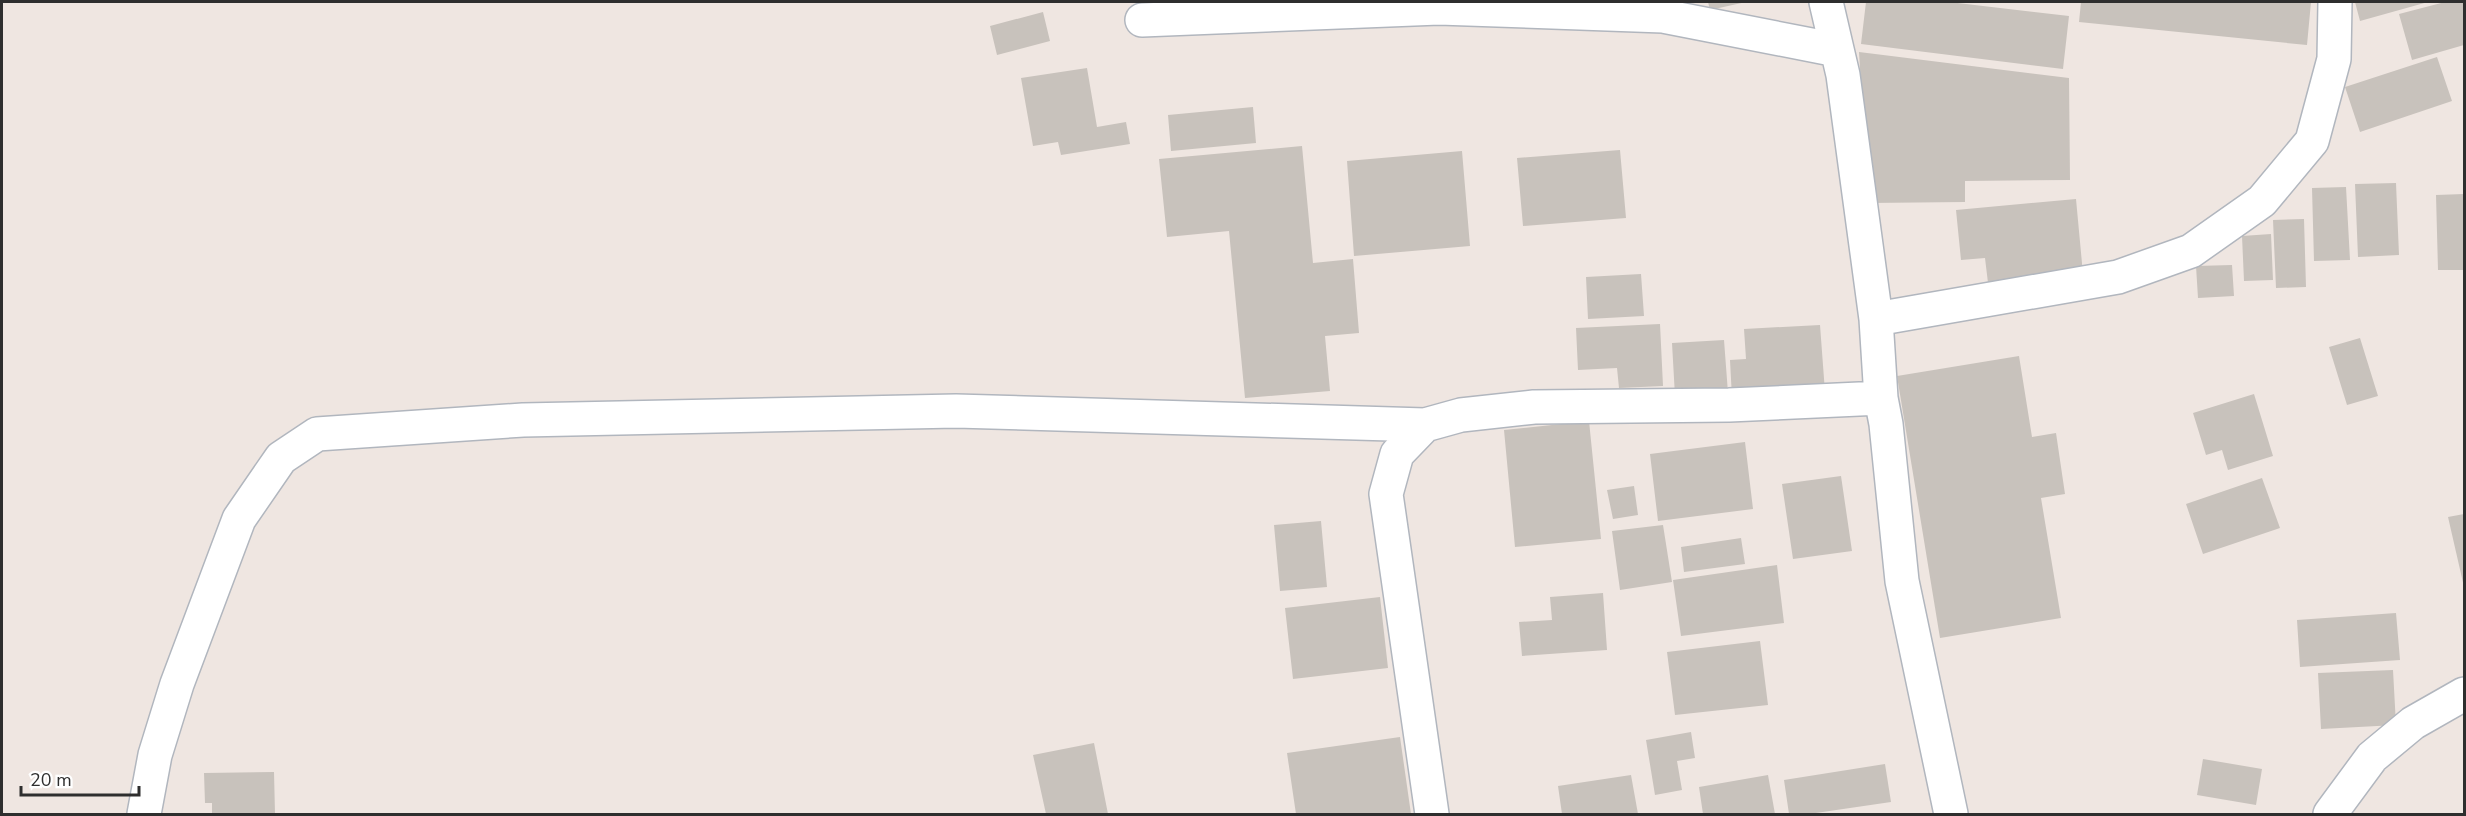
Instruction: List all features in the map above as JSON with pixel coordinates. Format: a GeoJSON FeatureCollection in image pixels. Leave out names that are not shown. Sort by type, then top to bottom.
{"type":"FeatureCollection","features":[{"type":"Feature","properties":{"kind":"street"},"geometry":{"type":"LineString","coordinates":[[1827,2],[1837,50],[1876,319],[1881,398],[1886,424],[1902,581],[1951,814]]}},
{"type":"Feature","properties":{"kind":"street"},"geometry":{"type":"LineString","coordinates":[[1876,319],[2118,277],[2192,251],[2262,201],[2312,141],[2334,59],[2335,2]]}},
{"type":"Feature","properties":{"kind":"street"},"geometry":{"type":"LineString","coordinates":[[1142,20],[1439,8],[1663,16],[1837,50]]}},
{"type":"Feature","properties":{"kind":"street"},"geometry":{"type":"LineString","coordinates":[[144,814],[155,755],[177,684],[239,519],[281,458],[317,434],[523,420],[956,411],[1425,424],[1461,415],[1534,408],[1729,405],[1881,398]]}},
{"type":"Feature","properties":{"kind":"street"},"geometry":{"type":"LineString","coordinates":[[1425,424],[1396,454],[1386,494],[1432,814]]}},
{"type":"Feature","properties":{"kind":"street"},"geometry":{"type":"LineString","coordinates":[[2330,814],[2372,757],[2412,723],[2464,694]]}},
{"type":"Feature","properties":{"kind":"building"},"geometry":{"type":"Polygon","coordinates":[[[1708,2],[1746,2],[1710,10],[1708,2]]]}},
{"type":"Feature","properties":{"kind":"building"},"geometry":{"type":"Polygon","coordinates":[[[1866,2],[1949,2],[2069,16],[2063,69],[1861,44],[1866,2]]]}},
{"type":"Feature","properties":{"kind":"building"},"geometry":{"type":"Polygon","coordinates":[[[2081,2],[2311,2],[2307,45],[2079,22],[2081,2]]]}},
{"type":"Feature","properties":{"kind":"building"},"geometry":{"type":"Polygon","coordinates":[[[2355,2],[2428,2],[2360,21],[2355,2]]]}},
{"type":"Feature","properties":{"kind":"building"},"geometry":{"type":"Polygon","coordinates":[[[2445,2],[2464,2],[2464,45],[2412,60],[2399,14],[2445,2]]]}},
{"type":"Feature","properties":{"kind":"building"},"geometry":{"type":"Polygon","coordinates":[[[1043,12],[1050,41],[997,55],[990,26],[1043,12]]]}},
{"type":"Feature","properties":{"kind":"building"},"geometry":{"type":"Polygon","coordinates":[[[1859,52],[2069,78],[2070,180],[1965,181],[1965,202],[1868,203],[1859,52]]]}},
{"type":"Feature","properties":{"kind":"building"},"geometry":{"type":"Polygon","coordinates":[[[2437,57],[2452,101],[2360,132],[2345,87],[2437,57]]]}},
{"type":"Feature","properties":{"kind":"building"},"geometry":{"type":"Polygon","coordinates":[[[1087,68],[1097,127],[1126,122],[1130,144],[1061,155],[1058,142],[1033,146],[1021,78],[1087,68]]]}},
{"type":"Feature","properties":{"kind":"building"},"geometry":{"type":"Polygon","coordinates":[[[1253,107],[1256,143],[1171,151],[1168,115],[1253,107]]]}},
{"type":"Feature","properties":{"kind":"building"},"geometry":{"type":"Polygon","coordinates":[[[1302,146],[1313,263],[1353,259],[1359,333],[1325,336],[1330,391],[1245,398],[1229,231],[1167,237],[1159,159],[1302,146]]]}},
{"type":"Feature","properties":{"kind":"building"},"geometry":{"type":"Polygon","coordinates":[[[1620,150],[1626,218],[1523,226],[1517,158],[1620,150]]]}},
{"type":"Feature","properties":{"kind":"building"},"geometry":{"type":"Polygon","coordinates":[[[1462,151],[1470,246],[1354,256],[1347,161],[1462,151]]]}},
{"type":"Feature","properties":{"kind":"building"},"geometry":{"type":"Polygon","coordinates":[[[2396,183],[2399,255],[2358,257],[2355,184],[2396,183]]]}},
{"type":"Feature","properties":{"kind":"building"},"geometry":{"type":"Polygon","coordinates":[[[2346,187],[2350,260],[2314,261],[2312,188],[2346,187]]]}},
{"type":"Feature","properties":{"kind":"building"},"geometry":{"type":"Polygon","coordinates":[[[2464,194],[2464,270],[2438,270],[2436,195],[2464,194]]]}},
{"type":"Feature","properties":{"kind":"building"},"geometry":{"type":"Polygon","coordinates":[[[2076,199],[2083,274],[1988,283],[1985,258],[1961,260],[1956,210],[2076,199]]]}},
{"type":"Feature","properties":{"kind":"building"},"geometry":{"type":"Polygon","coordinates":[[[2304,219],[2306,287],[2276,288],[2273,220],[2304,219]]]}},
{"type":"Feature","properties":{"kind":"building"},"geometry":{"type":"Polygon","coordinates":[[[2271,234],[2273,280],[2244,281],[2242,236],[2271,234]]]}},
{"type":"Feature","properties":{"kind":"building"},"geometry":{"type":"Polygon","coordinates":[[[2232,265],[2234,296],[2198,298],[2196,266],[2232,265]]]}},
{"type":"Feature","properties":{"kind":"building"},"geometry":{"type":"Polygon","coordinates":[[[1641,274],[1644,316],[1588,319],[1586,277],[1641,274]]]}},
{"type":"Feature","properties":{"kind":"building"},"geometry":{"type":"Polygon","coordinates":[[[1660,324],[1663,386],[1619,388],[1617,368],[1578,370],[1576,328],[1660,324]]]}},
{"type":"Feature","properties":{"kind":"building"},"geometry":{"type":"Polygon","coordinates":[[[1820,325],[1825,392],[1732,398],[1730,360],[1746,359],[1744,329],[1820,325]]]}},
{"type":"Feature","properties":{"kind":"building"},"geometry":{"type":"Polygon","coordinates":[[[2360,338],[2378,396],[2347,405],[2329,347],[2360,338]]]}},
{"type":"Feature","properties":{"kind":"building"},"geometry":{"type":"Polygon","coordinates":[[[1724,340],[1728,393],[1675,396],[1672,343],[1724,340]]]}},
{"type":"Feature","properties":{"kind":"building"},"geometry":{"type":"Polygon","coordinates":[[[2019,356],[2032,437],[2056,433],[2065,494],[2041,498],[2061,618],[1940,638],[1897,376],[2019,356]]]}},
{"type":"Feature","properties":{"kind":"building"},"geometry":{"type":"Polygon","coordinates":[[[2254,394],[2273,456],[2228,470],[2222,450],[2206,455],[2193,413],[2254,394]]]}},
{"type":"Feature","properties":{"kind":"building"},"geometry":{"type":"Polygon","coordinates":[[[1589,421],[1601,539],[1515,547],[1504,430],[1589,421]]]}},
{"type":"Feature","properties":{"kind":"building"},"geometry":{"type":"Polygon","coordinates":[[[1745,442],[1753,509],[1658,521],[1650,454],[1745,442]]]}},
{"type":"Feature","properties":{"kind":"building"},"geometry":{"type":"Polygon","coordinates":[[[1841,476],[1852,551],[1793,559],[1782,484],[1841,476]]]}},
{"type":"Feature","properties":{"kind":"building"},"geometry":{"type":"Polygon","coordinates":[[[2262,478],[2280,528],[2203,554],[2186,504],[2262,478]]]}},
{"type":"Feature","properties":{"kind":"building"},"geometry":{"type":"Polygon","coordinates":[[[1634,486],[1638,515],[1613,519],[1607,490],[1634,486]]]}},
{"type":"Feature","properties":{"kind":"building"},"geometry":{"type":"Polygon","coordinates":[[[2464,514],[2464,587],[2448,517],[2464,514]]]}},
{"type":"Feature","properties":{"kind":"building"},"geometry":{"type":"Polygon","coordinates":[[[1321,521],[1327,587],[1280,591],[1274,525],[1321,521]]]}},
{"type":"Feature","properties":{"kind":"building"},"geometry":{"type":"Polygon","coordinates":[[[1663,525],[1672,582],[1620,590],[1612,531],[1663,525]]]}},
{"type":"Feature","properties":{"kind":"building"},"geometry":{"type":"Polygon","coordinates":[[[1741,538],[1745,564],[1684,572],[1681,547],[1741,538]]]}},
{"type":"Feature","properties":{"kind":"building"},"geometry":{"type":"Polygon","coordinates":[[[1777,565],[1784,623],[1681,636],[1673,580],[1777,565]]]}},
{"type":"Feature","properties":{"kind":"building"},"geometry":{"type":"Polygon","coordinates":[[[1603,593],[1607,650],[1522,656],[1519,622],[1552,620],[1550,597],[1603,593]]]}},
{"type":"Feature","properties":{"kind":"building"},"geometry":{"type":"Polygon","coordinates":[[[1380,597],[1388,668],[1293,679],[1285,608],[1380,597]]]}},
{"type":"Feature","properties":{"kind":"building"},"geometry":{"type":"Polygon","coordinates":[[[2396,613],[2400,660],[2300,667],[2297,620],[2396,613]]]}},
{"type":"Feature","properties":{"kind":"building"},"geometry":{"type":"Polygon","coordinates":[[[1760,641],[1768,705],[1675,715],[1667,652],[1760,641]]]}},
{"type":"Feature","properties":{"kind":"building"},"geometry":{"type":"Polygon","coordinates":[[[2393,670],[2396,725],[2321,729],[2318,673],[2393,670]]]}},
{"type":"Feature","properties":{"kind":"building"},"geometry":{"type":"Polygon","coordinates":[[[1691,732],[1695,758],[1677,761],[1682,790],[1655,795],[1646,740],[1691,732]]]}},
{"type":"Feature","properties":{"kind":"building"},"geometry":{"type":"Polygon","coordinates":[[[1400,737],[1411,814],[1296,814],[1287,753],[1400,737]]]}},
{"type":"Feature","properties":{"kind":"building"},"geometry":{"type":"Polygon","coordinates":[[[1094,743],[1108,814],[1046,814],[1033,755],[1094,743]]]}},
{"type":"Feature","properties":{"kind":"building"},"geometry":{"type":"Polygon","coordinates":[[[2203,759],[2262,769],[2256,805],[2197,795],[2203,759]]]}},
{"type":"Feature","properties":{"kind":"building"},"geometry":{"type":"Polygon","coordinates":[[[1885,764],[1891,802],[1809,814],[1789,814],[1784,780],[1885,764]]]}},
{"type":"Feature","properties":{"kind":"building"},"geometry":{"type":"Polygon","coordinates":[[[274,772],[275,814],[212,814],[212,803],[205,803],[204,773],[274,772]]]}},
{"type":"Feature","properties":{"kind":"building"},"geometry":{"type":"Polygon","coordinates":[[[1631,775],[1638,814],[1562,814],[1558,786],[1631,775]]]}},
{"type":"Feature","properties":{"kind":"building"},"geometry":{"type":"Polygon","coordinates":[[[1768,775],[1775,814],[1703,814],[1699,787],[1768,775]]]}}]}
